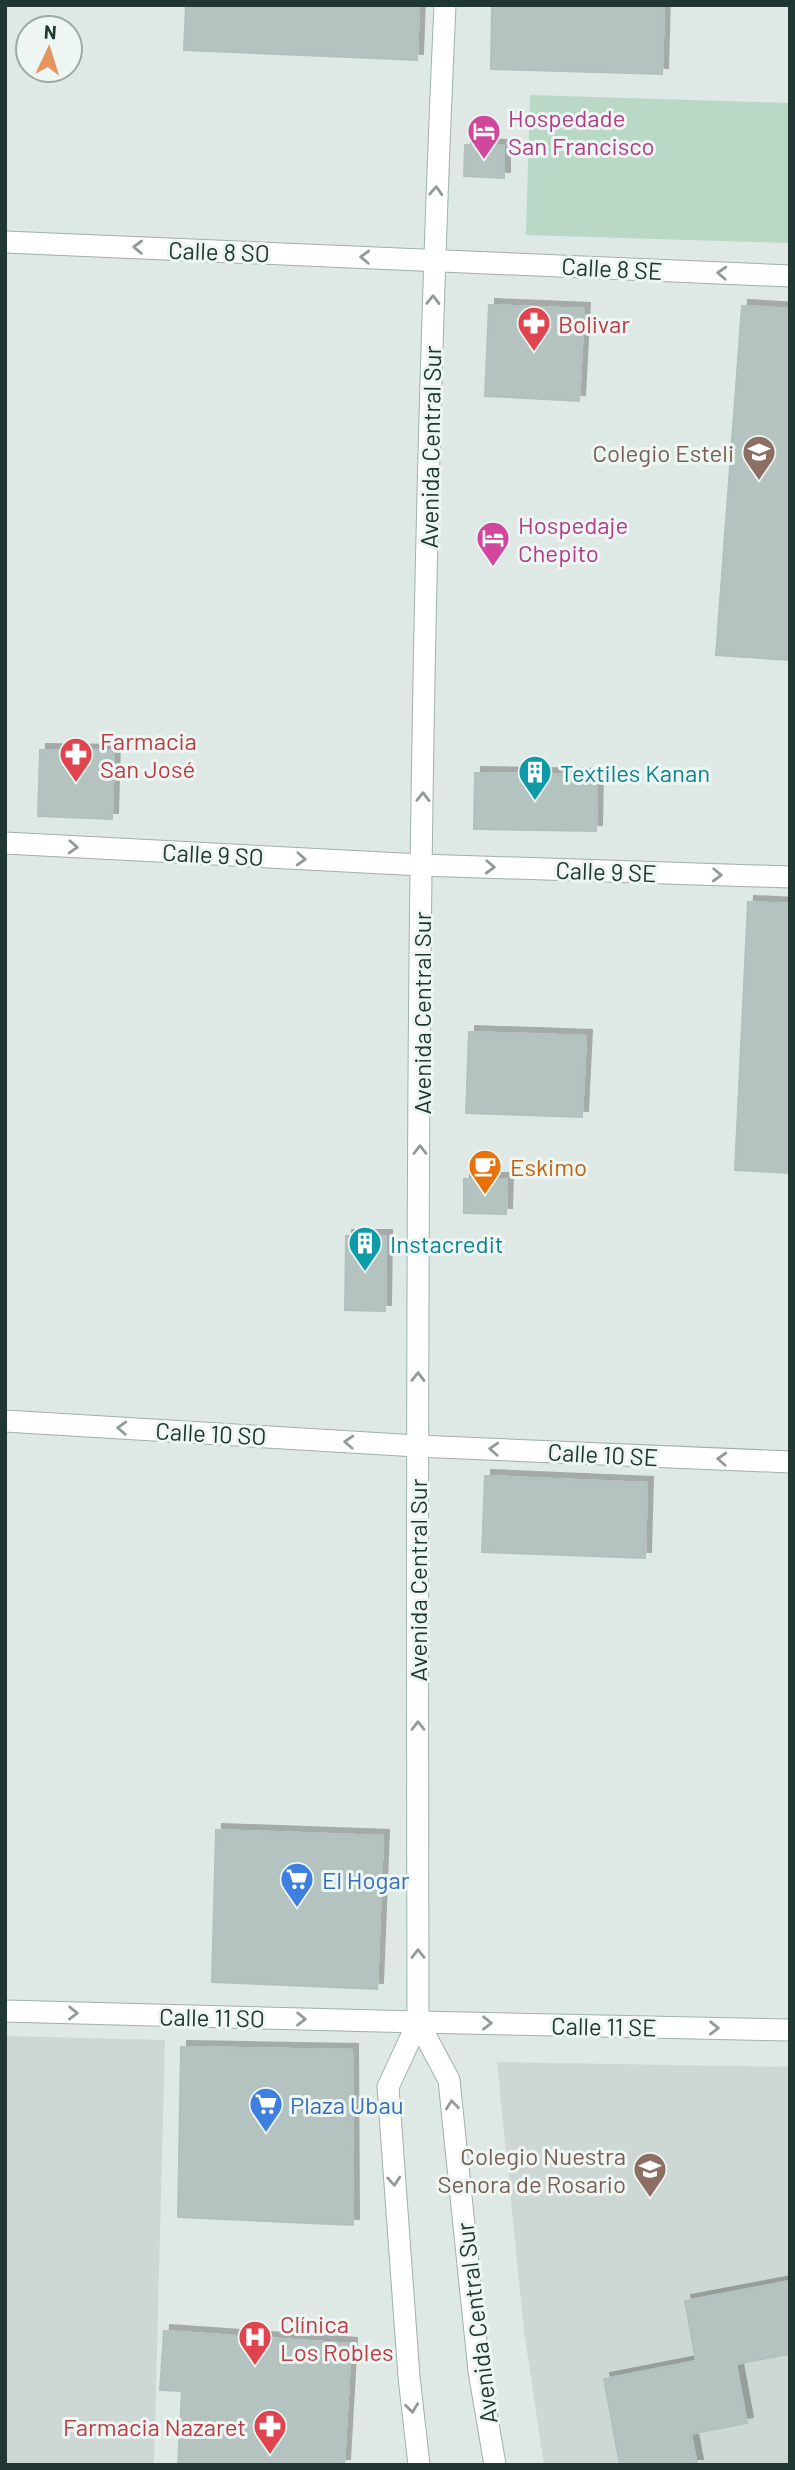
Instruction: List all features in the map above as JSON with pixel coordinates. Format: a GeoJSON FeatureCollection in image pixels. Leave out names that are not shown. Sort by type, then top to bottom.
{"type":"FeatureCollection","features":[{"type":"Feature","properties":{"kind":"street","name":"Avenida Central Sur"},"geometry":{"type":"LineString","coordinates":[[419,2465],[409,2377],[388,2087],[418,2022],[417,1446],[421,865],[434,260],[445,5]]}},
{"type":"Feature","properties":{"kind":"street","name":"Calle 8 SO"},"geometry":{"type":"LineString","coordinates":[[5,242],[434,260]]}},
{"type":"Feature","properties":{"kind":"street","name":"Calle 8 SE"},"geometry":{"type":"LineString","coordinates":[[434,260],[790,276]]}},
{"type":"Feature","properties":{"kind":"street","name":"Calle 9 SO"},"geometry":{"type":"LineString","coordinates":[[5,843],[421,865]]}},
{"type":"Feature","properties":{"kind":"street","name":"Calle 9 SE"},"geometry":{"type":"LineString","coordinates":[[421,865],[790,877]]}},
{"type":"Feature","properties":{"kind":"street","name":"Calle 10 SO"},"geometry":{"type":"LineString","coordinates":[[5,1421],[417,1446]]}},
{"type":"Feature","properties":{"kind":"street","name":"Calle 10 SE"},"geometry":{"type":"LineString","coordinates":[[417,1446],[790,1462]]}},
{"type":"Feature","properties":{"kind":"street","name":"Calle 11 SO"},"geometry":{"type":"LineString","coordinates":[[5,2011],[418,2022]]}},
{"type":"Feature","properties":{"kind":"street","name":"Avenida Central Sur"},"geometry":{"type":"LineString","coordinates":[[418,2022],[449,2080],[479,2371],[495,2465]]}},
{"type":"Feature","properties":{"kind":"street","name":"Calle 11 SE"},"geometry":{"type":"LineString","coordinates":[[418,2022],[790,2030]]}},
{"type":"Feature","properties":{"kind":"shaded area"},"geometry":{"type":"Polygon","coordinates":[[[5,2036],[165,2040],[154,2465],[5,2465],[5,2036]]]}},
{"type":"Feature","properties":{"kind":"shaded area","name":"Colegio Nuestra Senora de Rosario"},"geometry":{"type":"Polygon","coordinates":[[[497,2062],[790,2067],[790,2465],[544,2465],[524,2331],[497,2062]]]}},
{"type":"Feature","properties":{"kind":"green space"},"geometry":{"type":"Polygon","coordinates":[[[530,95],[790,103],[790,243],[526,235],[530,95]]]}},
{"type":"Feature","properties":{"kind":"building"},"geometry":{"type":"Polygon","coordinates":[[[186,5],[419,5],[417,60],[184,50],[186,5]]]}},
{"type":"Feature","properties":{"kind":"building"},"geometry":{"type":"Polygon","coordinates":[[[492,5],[664,5],[662,74],[491,69],[492,5]]]}},
{"type":"Feature","properties":{"kind":"building","name":"Hospedade San Francisco"},"geometry":{"type":"Polygon","coordinates":[[[465,145],[504,146],[504,178],[464,176],[465,145]]]}},
{"type":"Feature","properties":{"kind":"building","name":"Bolivar"},"geometry":{"type":"Polygon","coordinates":[[[489,305],[584,309],[579,401],[485,396],[489,305]]]}},
{"type":"Feature","properties":{"kind":"building","name":"Colegio Esteli"},"geometry":{"type":"Polygon","coordinates":[[[742,306],[790,309],[790,660],[716,655],[742,306]]]}},
{"type":"Feature","properties":{"kind":"building","name":"Farmacia San José"},"geometry":{"type":"Polygon","coordinates":[[[40,750],[114,751],[112,819],[38,816],[40,750]]]}},
{"type":"Feature","properties":{"kind":"building","name":"Textiles Kanan"},"geometry":{"type":"Polygon","coordinates":[[[475,773],[597,775],[596,831],[474,829],[475,773]]]}},
{"type":"Feature","properties":{"kind":"building"},"geometry":{"type":"Polygon","coordinates":[[[748,902],[790,904],[790,1173],[735,1170],[748,902]]]}},
{"type":"Feature","properties":{"kind":"building"},"geometry":{"type":"Polygon","coordinates":[[[469,1032],[586,1036],[582,1117],[466,1113],[469,1032]]]}},
{"type":"Feature","properties":{"kind":"building","name":"Eskimo"},"geometry":{"type":"Polygon","coordinates":[[[464,1179],[507,1179],[506,1214],[464,1213],[464,1179]]]}},
{"type":"Feature","properties":{"kind":"building","name":"Instacredit"},"geometry":{"type":"Polygon","coordinates":[[[346,1236],[386,1236],[385,1311],[345,1310],[346,1236]]]}},
{"type":"Feature","properties":{"kind":"building"},"geometry":{"type":"Polygon","coordinates":[[[485,1476],[647,1483],[645,1558],[482,1552],[485,1476]]]}},
{"type":"Feature","properties":{"kind":"building","name":"El Hogar"},"geometry":{"type":"Polygon","coordinates":[[[216,1830],[383,1836],[377,1989],[212,1982],[216,1830]]]}},
{"type":"Feature","properties":{"kind":"building","name":"Plaza Ubau"},"geometry":{"type":"Polygon","coordinates":[[[181,2047],[352,2050],[353,2225],[178,2217],[181,2047]]]}},
{"type":"Feature","properties":{"kind":"building"},"geometry":{"type":"Polygon","coordinates":[[[790,2281],[790,2354],[736,2364],[747,2423],[691,2434],[697,2465],[620,2465],[604,2379],[696,2361],[685,2301],[790,2281]]]}},
{"type":"Feature","properties":{"kind":"building"},"geometry":{"type":"Polygon","coordinates":[[[164,2331],[351,2344],[344,2465],[178,2465],[182,2391],[160,2390],[164,2331]]]}},
{"type":"Feature","properties":{"kind":"place","name":"Hospedade San Francisco"},"geometry":{"type":"Point","coordinates":[484,161]}},
{"type":"Feature","properties":{"kind":"place","name":"Bolivar"},"geometry":{"type":"Point","coordinates":[534,353]}},
{"type":"Feature","properties":{"kind":"place","name":"Colegio Esteli"},"geometry":{"type":"Point","coordinates":[759,482]}},
{"type":"Feature","properties":{"kind":"place","name":"Hospedaje Chepito"},"geometry":{"type":"Point","coordinates":[493,568]}},
{"type":"Feature","properties":{"kind":"place","name":"Farmacia San José"},"geometry":{"type":"Point","coordinates":[76,784]}},
{"type":"Feature","properties":{"kind":"place","name":"Textiles Kanan"},"geometry":{"type":"Point","coordinates":[535,802]}},
{"type":"Feature","properties":{"kind":"place","name":"Eskimo"},"geometry":{"type":"Point","coordinates":[485,1196]}},
{"type":"Feature","properties":{"kind":"place","name":"Instacredit"},"geometry":{"type":"Point","coordinates":[365,1273]}},
{"type":"Feature","properties":{"kind":"place","name":"El Hogar"},"geometry":{"type":"Point","coordinates":[297,1909]}},
{"type":"Feature","properties":{"kind":"place","name":"Plaza Ubau"},"geometry":{"type":"Point","coordinates":[266,2134]}},
{"type":"Feature","properties":{"kind":"place","name":"Colegio Nuestra Senora de Rosario"},"geometry":{"type":"Point","coordinates":[650,2199]}},
{"type":"Feature","properties":{"kind":"place","name":"Clínica Los Robles"},"geometry":{"type":"Point","coordinates":[255,2367]}},
{"type":"Feature","properties":{"kind":"place","name":"Farmacia Nazaret"},"geometry":{"type":"Point","coordinates":[270,2456]}}]}
